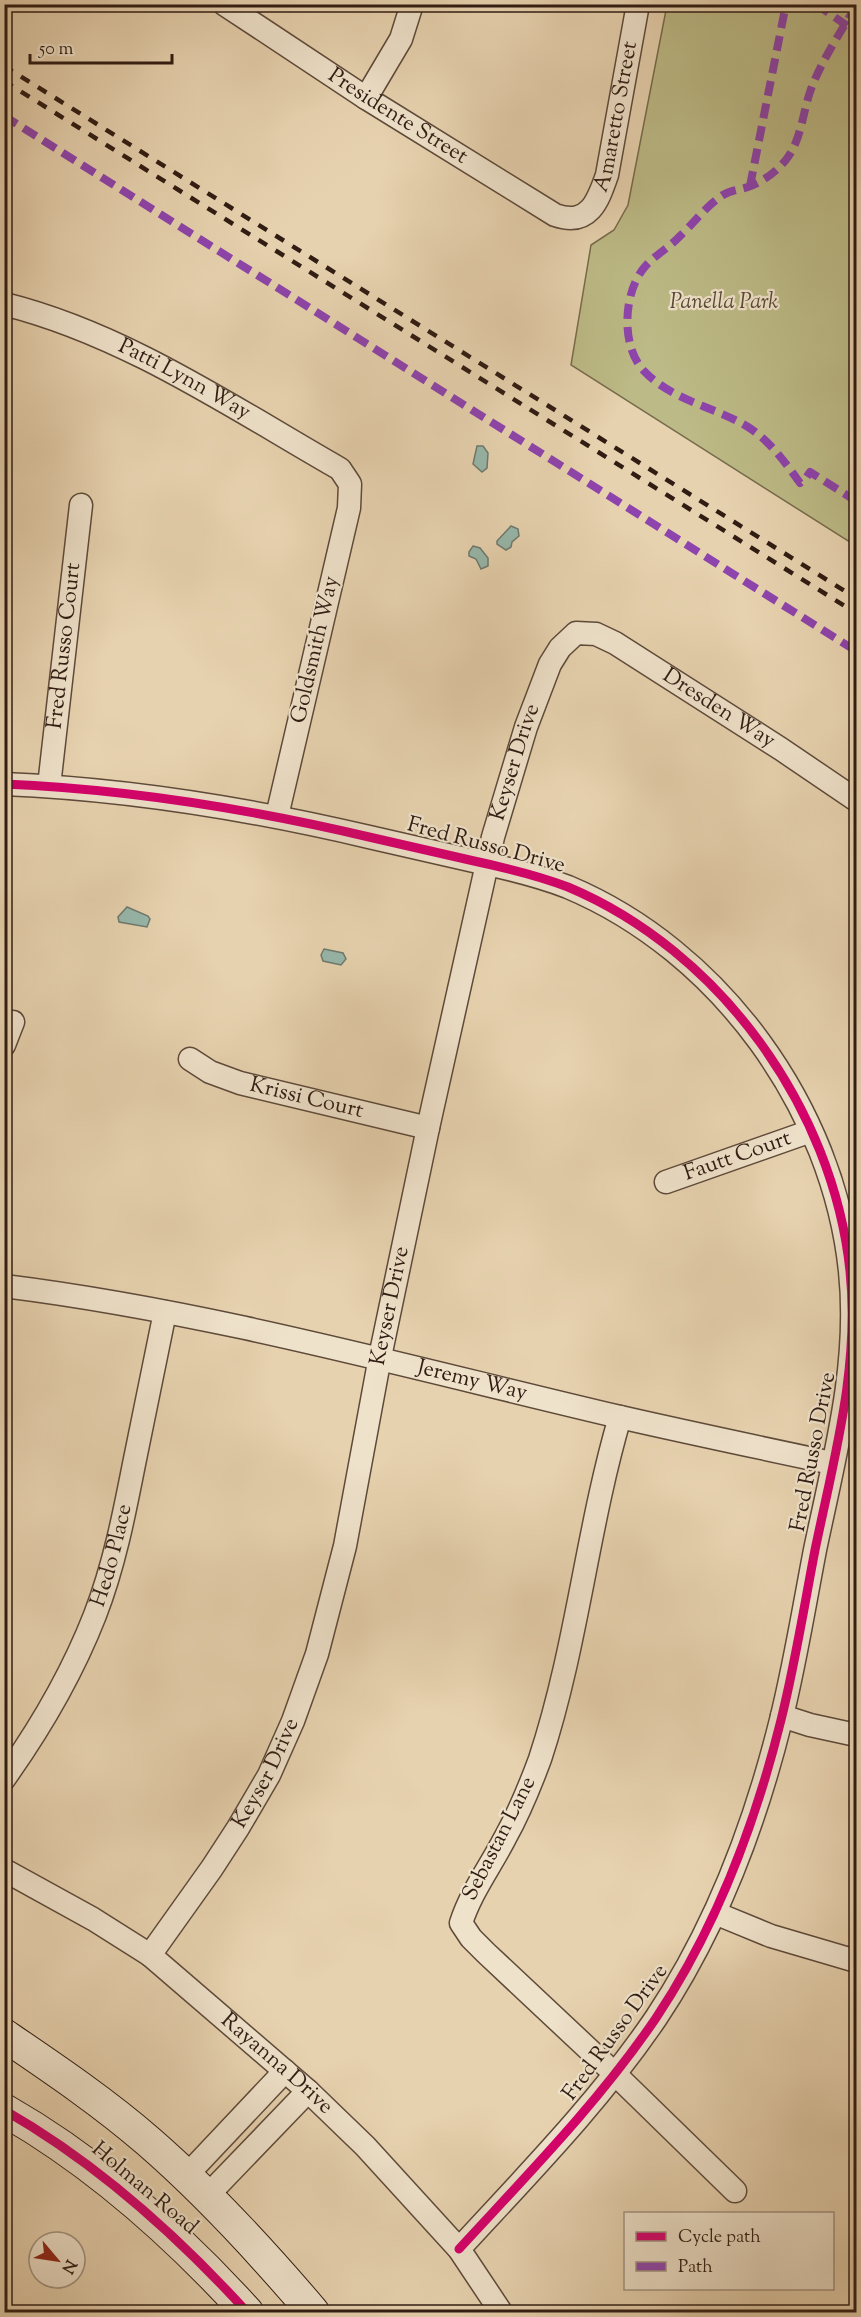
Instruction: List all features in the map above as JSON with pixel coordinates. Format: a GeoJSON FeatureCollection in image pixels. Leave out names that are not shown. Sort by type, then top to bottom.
{"type":"FeatureCollection","features":[{"type":"Feature","properties":{"kind":"main road","name":"Holman Road"},"geometry":{"type":"LineString","coordinates":[[4,2035],[80,2087],[148,2141],[197,2186],[284,2278],[313,2313]]}},
{"type":"Feature","properties":{"kind":"main road","name":"Holman Road"},"geometry":{"type":"LineString","coordinates":[[4,2110],[35,2128],[130,2198],[171,2234],[248,2313]]}},
{"type":"Feature","properties":{"kind":"street","name":"Presidente Street"},"geometry":{"type":"LineString","coordinates":[[225,4],[366,98],[555,215],[565,219],[575,218]]}},
{"type":"Feature","properties":{"kind":"street"},"geometry":{"type":"LineString","coordinates":[[366,98],[401,39],[412,4]]}},
{"type":"Feature","properties":{"kind":"street","name":"Amaretto Street"},"geometry":{"type":"LineString","coordinates":[[575,218],[589,211],[598,200],[606,175],[638,4]]}},
{"type":"Feature","properties":{"kind":"street","name":"Patti Lynn Way"},"geometry":{"type":"LineString","coordinates":[[4,304],[77,327],[128,349],[340,469],[350,484]]}},
{"type":"Feature","properties":{"kind":"street","name":"Goldsmith Way"},"geometry":{"type":"LineString","coordinates":[[277,816],[349,508],[350,484]]}},
{"type":"Feature","properties":{"kind":"street","name":"Fred Russo Court"},"geometry":{"type":"LineString","coordinates":[[49,786],[81,505]]}},
{"type":"Feature","properties":{"kind":"street","name":"Dresden Way"},"geometry":{"type":"LineString","coordinates":[[576,633],[596,634],[615,643],[856,800]]}},
{"type":"Feature","properties":{"kind":"street","name":"Keyser Drive"},"geometry":{"type":"LineString","coordinates":[[150,1955],[238,1828],[268,1775],[293,1720],[317,1654],[340,1569],[380,1357],[487,864],[526,727],[550,664],[560,648],[576,633]]}},
{"type":"Feature","properties":{"kind":"street","name":"Fred Russo Drive"},"geometry":{"type":"LineString","coordinates":[[4,784],[49,786],[142,796],[277,816],[532,873],[597,900],[629,919],[695,968],[719,992],[787,1083],[811,1131],[831,1179],[844,1227],[850,1276],[850,1372],[782,1716],[755,1811],[715,1913],[657,2017],[615,2074],[573,2124],[459,2249]]}},
{"type":"Feature","properties":{"kind":"street"},"geometry":{"type":"LineString","coordinates":[[4,1045],[13,1022]]}},
{"type":"Feature","properties":{"kind":"street","name":"Krissi Court"},"geometry":{"type":"LineString","coordinates":[[190,1059],[210,1072],[240,1083],[428,1128]]}},
{"type":"Feature","properties":{"kind":"street","name":"Fautt Court"},"geometry":{"type":"LineString","coordinates":[[666,1182],[811,1131]]}},
{"type":"Feature","properties":{"kind":"street","name":"Jeremy Way"},"geometry":{"type":"LineString","coordinates":[[4,1286],[85,1296],[380,1357],[620,1417],[832,1463]]}},
{"type":"Feature","properties":{"kind":"street","name":"Hedo Place"},"geometry":{"type":"LineString","coordinates":[[4,1779],[51,1709],[96,1613],[113,1561],[126,1506],[165,1312]]}},
{"type":"Feature","properties":{"kind":"street","name":"Sebastan Lane"},"geometry":{"type":"LineString","coordinates":[[620,1417],[569,1653],[539,1761],[515,1818],[467,1903],[461,1923],[471,1938],[486,1953],[735,2191]]}},
{"type":"Feature","properties":{"kind":"street"},"geometry":{"type":"LineString","coordinates":[[782,1716],[856,1735]]}},
{"type":"Feature","properties":{"kind":"street","name":"Rayanna Drive"},"geometry":{"type":"LineString","coordinates":[[4,1870],[93,1919],[150,1955],[308,2091],[365,2146],[459,2249],[501,2313]]}},
{"type":"Feature","properties":{"kind":"street"},"geometry":{"type":"LineString","coordinates":[[715,1913],[771,1936],[856,1961]]}},
{"type":"Feature","properties":{"kind":"street"},"geometry":{"type":"LineString","coordinates":[[197,2186],[285,2071]]}},
{"type":"Feature","properties":{"kind":"street"},"geometry":{"type":"LineString","coordinates":[[197,2186],[308,2091]]}},
{"type":"Feature","properties":{"kind":"green space","name":"Panella Park"},"geometry":{"type":"Polygon","coordinates":[[[667,5],[856,5],[856,546],[571,365],[591,245],[614,230],[628,205],[667,5]]]}},
{"type":"Feature","properties":{"kind":"water"},"geometry":{"type":"Polygon","coordinates":[[[477,446],[483,446],[488,453],[487,468],[482,472],[473,464],[477,446]]]}},
{"type":"Feature","properties":{"kind":"water"},"geometry":{"type":"Polygon","coordinates":[[[511,526],[518,529],[519,536],[506,550],[497,544],[497,541],[511,526]]]}},
{"type":"Feature","properties":{"kind":"water"},"geometry":{"type":"Polygon","coordinates":[[[473,546],[480,548],[488,558],[488,566],[481,569],[476,559],[469,556],[473,546]]]}},
{"type":"Feature","properties":{"kind":"water"},"geometry":{"type":"Polygon","coordinates":[[[127,907],[148,916],[150,919],[147,927],[119,922],[118,917],[127,907]]]}},
{"type":"Feature","properties":{"kind":"water"},"geometry":{"type":"Polygon","coordinates":[[[324,949],[343,953],[346,959],[341,965],[323,961],[321,955],[324,949]]]}},
{"type":"Feature","properties":{"kind":"railway"},"geometry":{"type":"LineString","coordinates":[[4,66],[856,598]]}},
{"type":"Feature","properties":{"kind":"railway"},"geometry":{"type":"LineString","coordinates":[[4,81],[856,613]]}},
{"type":"Feature","properties":{"kind":"marked path"},"geometry":{"type":"LineString","coordinates":[[750,186],[786,4]]}},
{"type":"Feature","properties":{"kind":"marked path"},"geometry":{"type":"LineString","coordinates":[[816,4],[856,32]]}},
{"type":"Feature","properties":{"kind":"marked path"},"geometry":{"type":"LineString","coordinates":[[856,6],[815,78],[791,153],[773,173],[758,183],[729,192],[717,199],[676,240],[647,264],[636,280],[631,293],[627,321],[631,349],[644,371],[655,381],[680,396],[735,420],[756,432],[789,467],[800,483],[810,472],[856,501]]}},
{"type":"Feature","properties":{"kind":"marked path"},"geometry":{"type":"LineString","coordinates":[[4,116],[856,651]]}},
{"type":"Feature","properties":{"kind":"cycle path"},"geometry":{"type":"LineString","coordinates":[[4,784],[96,790],[188,802],[324,827],[533,875],[568,887],[623,915],[674,951],[720,994],[760,1042],[793,1095],[820,1151],[839,1210],[850,1271],[852,1306],[851,1342],[843,1412],[786,1699],[771,1759],[746,1837],[715,1912],[678,1984],[656,2018],[587,2108],[459,2249]]}},
{"type":"Feature","properties":{"kind":"cycle path"},"geometry":{"type":"LineString","coordinates":[[4,2110],[71,2153],[134,2202],[192,2255],[247,2312]]}}]}
